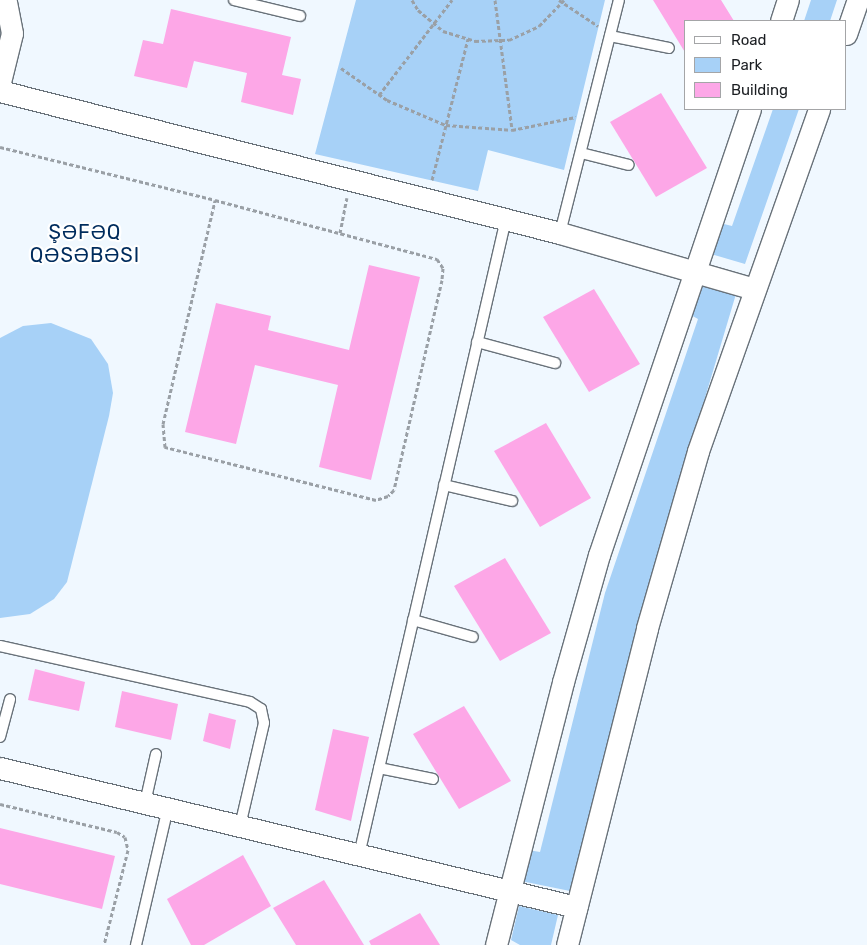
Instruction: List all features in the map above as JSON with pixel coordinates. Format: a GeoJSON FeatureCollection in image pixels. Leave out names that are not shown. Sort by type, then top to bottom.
{"type":"FeatureCollection","features":[{"type":"Feature","properties":{"kind":"street"},"geometry":{"type":"LineString","coordinates":[[781,20],[788,0]]}},
{"type":"Feature","properties":{"kind":"street"},"geometry":{"type":"LineString","coordinates":[[847,31],[858,0]]}},
{"type":"Feature","properties":{"kind":"street"},"geometry":{"type":"LineString","coordinates":[[0,82],[12,33],[5,1]]}},
{"type":"Feature","properties":{"kind":"street"},"geometry":{"type":"LineString","coordinates":[[0,91],[560,233],[754,289]]}},
{"type":"Feature","properties":{"kind":"street"},"geometry":{"type":"LineString","coordinates":[[496,945],[599,555],[693,270],[750,110]]}},
{"type":"Feature","properties":{"kind":"street"},"geometry":{"type":"LineString","coordinates":[[567,945],[647,628],[695,460],[819,110]]}},
{"type":"Feature","properties":{"kind":"street"},"geometry":{"type":"LineString","coordinates":[[0,768],[576,906]]}},
{"type":"Feature","properties":{"kind":"lane"},"geometry":{"type":"LineString","coordinates":[[234,0],[300,16]]}},
{"type":"Feature","properties":{"kind":"lane"},"geometry":{"type":"LineString","coordinates":[[560,233],[619,0]]}},
{"type":"Feature","properties":{"kind":"lane"},"geometry":{"type":"LineString","coordinates":[[610,36],[670,48]]}},
{"type":"Feature","properties":{"kind":"lane"},"geometry":{"type":"LineString","coordinates":[[581,153],[629,165]]}},
{"type":"Feature","properties":{"kind":"lane"},"geometry":{"type":"LineString","coordinates":[[359,854],[506,219]]}},
{"type":"Feature","properties":{"kind":"lane"},"geometry":{"type":"LineString","coordinates":[[477,342],[555,363]]}},
{"type":"Feature","properties":{"kind":"lane"},"geometry":{"type":"LineString","coordinates":[[444,485],[512,501]]}},
{"type":"Feature","properties":{"kind":"lane"},"geometry":{"type":"LineString","coordinates":[[413,620],[473,637]]}},
{"type":"Feature","properties":{"kind":"lane"},"geometry":{"type":"LineString","coordinates":[[0,646],[250,702],[260,709],[264,723],[240,826]]}},
{"type":"Feature","properties":{"kind":"lane"},"geometry":{"type":"LineString","coordinates":[[0,737],[10,699]]}},
{"type":"Feature","properties":{"kind":"lane"},"geometry":{"type":"LineString","coordinates":[[145,803],[156,754]]}},
{"type":"Feature","properties":{"kind":"lane"},"geometry":{"type":"LineString","coordinates":[[379,768],[433,779]]}},
{"type":"Feature","properties":{"kind":"lane"},"geometry":{"type":"LineString","coordinates":[[136,945],[168,808]]}},
{"type":"Feature","properties":{"kind":"path"},"geometry":{"type":"LineString","coordinates":[[412,0],[443,31],[468,39],[502,40],[539,26],[564,1]]}},
{"type":"Feature","properties":{"kind":"path"},"geometry":{"type":"LineString","coordinates":[[379,95],[452,0]]}},
{"type":"Feature","properties":{"kind":"path"},"geometry":{"type":"LineString","coordinates":[[496,0],[512,130]]}},
{"type":"Feature","properties":{"kind":"path"},"geometry":{"type":"LineString","coordinates":[[559,0],[564,1],[599,27]]}},
{"type":"Feature","properties":{"kind":"path"},"geometry":{"type":"LineString","coordinates":[[432,180],[468,39]]}},
{"type":"Feature","properties":{"kind":"path"},"geometry":{"type":"LineString","coordinates":[[341,68],[379,95],[421,117],[446,125],[512,130],[577,116]]}},
{"type":"Feature","properties":{"kind":"path"},"geometry":{"type":"LineString","coordinates":[[0,147],[215,200],[437,259],[443,268],[394,490],[376,500],[165,447],[163,424],[215,200]]}},
{"type":"Feature","properties":{"kind":"path"},"geometry":{"type":"LineString","coordinates":[[340,233],[351,180]]}},
{"type":"Feature","properties":{"kind":"path"},"geometry":{"type":"LineString","coordinates":[[0,804],[117,832],[125,837],[128,850],[104,945]]}},
{"type":"Feature","properties":{"kind":"green space"},"geometry":{"type":"Polygon","coordinates":[[[356,0],[605,0],[564,170],[488,150],[478,191],[315,154],[356,0]]]}},
{"type":"Feature","properties":{"kind":"green space"},"geometry":{"type":"Polygon","coordinates":[[[811,0],[837,0],[830,20],[804,20],[811,0]]]}},
{"type":"Feature","properties":{"kind":"green space"},"geometry":{"type":"Polygon","coordinates":[[[773,110],[799,110],[745,264],[711,254],[720,223],[732,226],[773,110]]]}},
{"type":"Feature","properties":{"kind":"green space"},"geometry":{"type":"Polygon","coordinates":[[[700,283],[736,294],[639,619],[570,891],[521,881],[528,850],[540,852],[605,593],[698,319],[689,314],[700,283]]]}},
{"type":"Feature","properties":{"kind":"green space"},"geometry":{"type":"Polygon","coordinates":[[[51,323],[91,339],[108,364],[113,393],[109,416],[67,582],[54,599],[30,614],[0,618],[0,338],[23,326],[51,323]]]}},
{"type":"Feature","properties":{"kind":"green space"},"geometry":{"type":"Polygon","coordinates":[[[519,906],[558,915],[551,945],[520,945],[511,940],[519,906]]]}},
{"type":"Feature","properties":{"kind":"building"},"geometry":{"type":"Polygon","coordinates":[[[653,0],[721,0],[733,20],[684,20],[684,51],[653,0]]]}},
{"type":"Feature","properties":{"kind":"building"},"geometry":{"type":"Polygon","coordinates":[[[171,9],[291,37],[282,75],[301,79],[293,115],[241,102],[247,73],[194,61],[187,88],[134,76],[143,40],[163,44],[171,9]]]}},
{"type":"Feature","properties":{"kind":"building"},"geometry":{"type":"Polygon","coordinates":[[[661,93],[707,168],[656,197],[610,122],[661,93]]]}},
{"type":"Feature","properties":{"kind":"building"},"geometry":{"type":"Polygon","coordinates":[[[369,265],[420,277],[371,480],[319,467],[338,385],[255,365],[236,444],[185,432],[216,303],[271,316],[268,330],[349,350],[369,265]]]}},
{"type":"Feature","properties":{"kind":"building"},"geometry":{"type":"Polygon","coordinates":[[[594,289],[640,364],[589,392],[543,317],[594,289]]]}},
{"type":"Feature","properties":{"kind":"building"},"geometry":{"type":"Polygon","coordinates":[[[546,423],[591,498],[540,527],[494,451],[546,423]]]}},
{"type":"Feature","properties":{"kind":"building"},"geometry":{"type":"Polygon","coordinates":[[[505,558],[551,633],[500,661],[454,586],[505,558]]]}},
{"type":"Feature","properties":{"kind":"building"},"geometry":{"type":"Polygon","coordinates":[[[35,669],[85,682],[79,711],[28,700],[35,669]]]}},
{"type":"Feature","properties":{"kind":"building"},"geometry":{"type":"Polygon","coordinates":[[[122,691],[178,704],[171,740],[115,727],[122,691]]]}},
{"type":"Feature","properties":{"kind":"building"},"geometry":{"type":"Polygon","coordinates":[[[464,706],[511,781],[459,809],[413,734],[464,706]]]}},
{"type":"Feature","properties":{"kind":"building"},"geometry":{"type":"Polygon","coordinates":[[[209,713],[236,720],[230,749],[203,741],[209,713]]]}},
{"type":"Feature","properties":{"kind":"building"},"geometry":{"type":"Polygon","coordinates":[[[333,729],[369,737],[351,821],[315,810],[333,729]]]}},
{"type":"Feature","properties":{"kind":"building"},"geometry":{"type":"Polygon","coordinates":[[[0,828],[115,856],[102,909],[0,884],[0,828]]]}},
{"type":"Feature","properties":{"kind":"building"},"geometry":{"type":"Polygon","coordinates":[[[243,855],[271,906],[204,945],[191,945],[167,899],[243,855]]]}},
{"type":"Feature","properties":{"kind":"building"},"geometry":{"type":"Polygon","coordinates":[[[324,880],[364,945],[296,945],[273,908],[324,880]]]}},
{"type":"Feature","properties":{"kind":"building"},"geometry":{"type":"Polygon","coordinates":[[[420,913],[440,945],[371,945],[369,941],[420,913]]]}},
{"type":"Feature","properties":{"kind":"district","name":"ŞƏFƏQ QƏSƏBƏSI"},"geometry":{"type":"Point","coordinates":[85,244]}}]}
